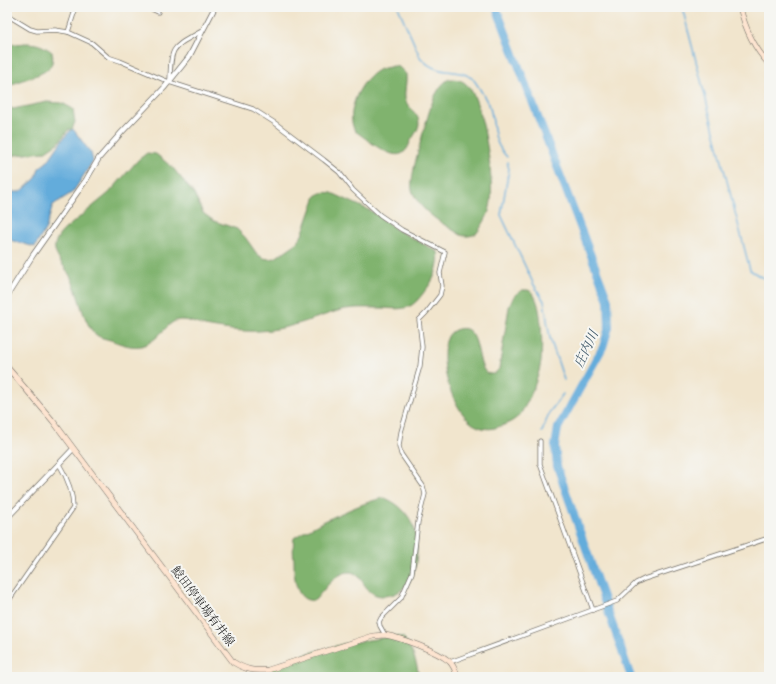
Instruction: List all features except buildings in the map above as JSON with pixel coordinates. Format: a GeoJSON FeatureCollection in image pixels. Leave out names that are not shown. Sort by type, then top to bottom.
{"type":"FeatureCollection","features":[{"type":"Feature","properties":{"kind":"main road"},"geometry":{"type":"LineString","coordinates":[[740,7],[744,23],[749,33],[763,57],[769,64]]}},
{"type":"Feature","properties":{"kind":"main road","name":"鯰田停車場有井線"},"geometry":{"type":"LineString","coordinates":[[7,367],[53,421],[233,662],[242,667],[254,670],[268,670],[373,636],[385,635],[429,650],[450,662]]}},
{"type":"Feature","properties":{"kind":"main road"},"geometry":{"type":"LineString","coordinates":[[450,662],[457,676]]}},
{"type":"Feature","properties":{"kind":"street"},"geometry":{"type":"LineString","coordinates":[[68,32],[76,7]]}},
{"type":"Feature","properties":{"kind":"street"},"geometry":{"type":"LineString","coordinates":[[147,7],[158,12]]}},
{"type":"Feature","properties":{"kind":"street"},"geometry":{"type":"LineString","coordinates":[[7,296],[32,255],[86,180],[99,158],[170,82],[189,57],[215,7]]}},
{"type":"Feature","properties":{"kind":"street"},"geometry":{"type":"LineString","coordinates":[[7,15],[30,29],[37,31],[55,30],[68,32],[92,43],[108,57],[120,60],[170,82],[253,109],[275,123],[339,172],[353,190],[380,215],[402,230],[445,252],[440,274],[442,290],[433,305],[419,320],[422,347],[420,366],[401,432],[399,446],[402,454],[423,486],[425,494],[418,522],[412,573],[401,598],[381,618],[379,622],[385,635]]}},
{"type":"Feature","properties":{"kind":"street"},"geometry":{"type":"LineString","coordinates":[[170,82],[170,60],[173,50],[179,44],[203,30]]}},
{"type":"Feature","properties":{"kind":"street"},"geometry":{"type":"LineString","coordinates":[[540,441],[540,464],[594,610]]}},
{"type":"Feature","properties":{"kind":"street"},"geometry":{"type":"LineString","coordinates":[[7,518],[73,449]]}},
{"type":"Feature","properties":{"kind":"street"},"geometry":{"type":"LineString","coordinates":[[7,601],[73,508],[73,497],[63,470],[59,464]]}},
{"type":"Feature","properties":{"kind":"street"},"geometry":{"type":"LineString","coordinates":[[450,662],[617,601],[636,583],[644,579],[769,538]]}},
{"type":"Feature","properties":{"kind":"green space"},"geometry":{"type":"Polygon","coordinates":[[[33,43],[46,48],[52,52],[53,61],[44,72],[12,84],[7,89],[7,45],[33,43]]]}},
{"type":"Feature","properties":{"kind":"green space"},"geometry":{"type":"Polygon","coordinates":[[[393,66],[399,67],[406,74],[405,99],[417,116],[419,123],[407,149],[398,155],[379,148],[355,131],[352,124],[355,99],[364,83],[377,71],[393,66]]]}},
{"type":"Feature","properties":{"kind":"green space"},"geometry":{"type":"Polygon","coordinates":[[[449,79],[464,82],[473,95],[479,108],[490,164],[491,197],[489,211],[476,234],[468,236],[461,235],[432,216],[420,205],[412,190],[416,160],[431,105],[439,90],[449,79]]]}},
{"type":"Feature","properties":{"kind":"green space"},"geometry":{"type":"Polygon","coordinates":[[[47,102],[62,103],[73,109],[75,122],[72,129],[68,130],[59,142],[44,152],[7,156],[7,106],[13,109],[47,102]]]}},
{"type":"Feature","properties":{"kind":"green space"},"geometry":{"type":"Polygon","coordinates":[[[147,153],[156,154],[173,168],[194,194],[203,213],[214,221],[237,229],[245,237],[257,254],[263,258],[275,258],[297,243],[302,235],[316,196],[326,192],[332,193],[373,212],[397,230],[438,252],[438,266],[435,275],[419,299],[412,305],[404,308],[346,309],[290,326],[259,331],[225,329],[178,320],[171,323],[152,341],[142,346],[124,345],[100,337],[93,331],[85,317],[73,281],[56,252],[56,242],[64,230],[109,193],[138,160],[147,153]]]}},
{"type":"Feature","properties":{"kind":"green space"},"geometry":{"type":"Polygon","coordinates":[[[522,290],[528,290],[533,294],[537,302],[539,312],[542,346],[538,375],[528,402],[519,416],[505,425],[490,429],[482,428],[468,420],[458,407],[451,392],[446,376],[444,360],[445,344],[448,336],[455,330],[463,328],[469,330],[476,342],[481,365],[487,373],[494,374],[499,369],[509,307],[514,296],[522,290]]]}},
{"type":"Feature","properties":{"kind":"green space"},"geometry":{"type":"Polygon","coordinates":[[[385,498],[395,503],[403,510],[414,528],[417,549],[414,571],[410,581],[403,589],[394,594],[383,596],[376,595],[367,589],[355,573],[350,572],[335,578],[315,600],[308,600],[303,597],[299,593],[295,579],[293,552],[294,538],[339,514],[366,503],[385,498]]]}},
{"type":"Feature","properties":{"kind":"green space"},"geometry":{"type":"Polygon","coordinates":[[[394,636],[403,637],[409,646],[414,656],[419,677],[259,677],[282,662],[302,655],[343,644],[394,636]]]}},
{"type":"Feature","properties":{"kind":"water"},"geometry":{"type":"Polygon","coordinates":[[[73,129],[91,153],[93,161],[73,192],[53,205],[46,228],[35,247],[7,238],[7,192],[19,192],[36,178],[39,168],[48,161],[63,139],[73,129]]]}},
{"type":"Feature","properties":{"kind":"waterway"},"geometry":{"type":"LineString","coordinates":[[398,7],[420,57],[424,61],[437,69],[465,74],[473,79],[490,108],[498,145],[507,157]]}},
{"type":"Feature","properties":{"kind":"waterway","name":"庄内川"},"geometry":{"type":"LineString","coordinates":[[496,7],[608,300],[609,327],[603,347],[558,428],[555,446],[557,466],[631,677]]}},
{"type":"Feature","properties":{"kind":"waterway"},"geometry":{"type":"LineString","coordinates":[[682,7],[750,270],[761,277],[769,279]]}},
{"type":"Feature","properties":{"kind":"waterway"},"geometry":{"type":"LineString","coordinates":[[507,162],[509,169],[501,215],[534,285],[544,301],[550,338],[564,380]]}},
{"type":"Feature","properties":{"kind":"waterway"},"geometry":{"type":"LineString","coordinates":[[542,432],[549,413],[563,394]]}}]}
